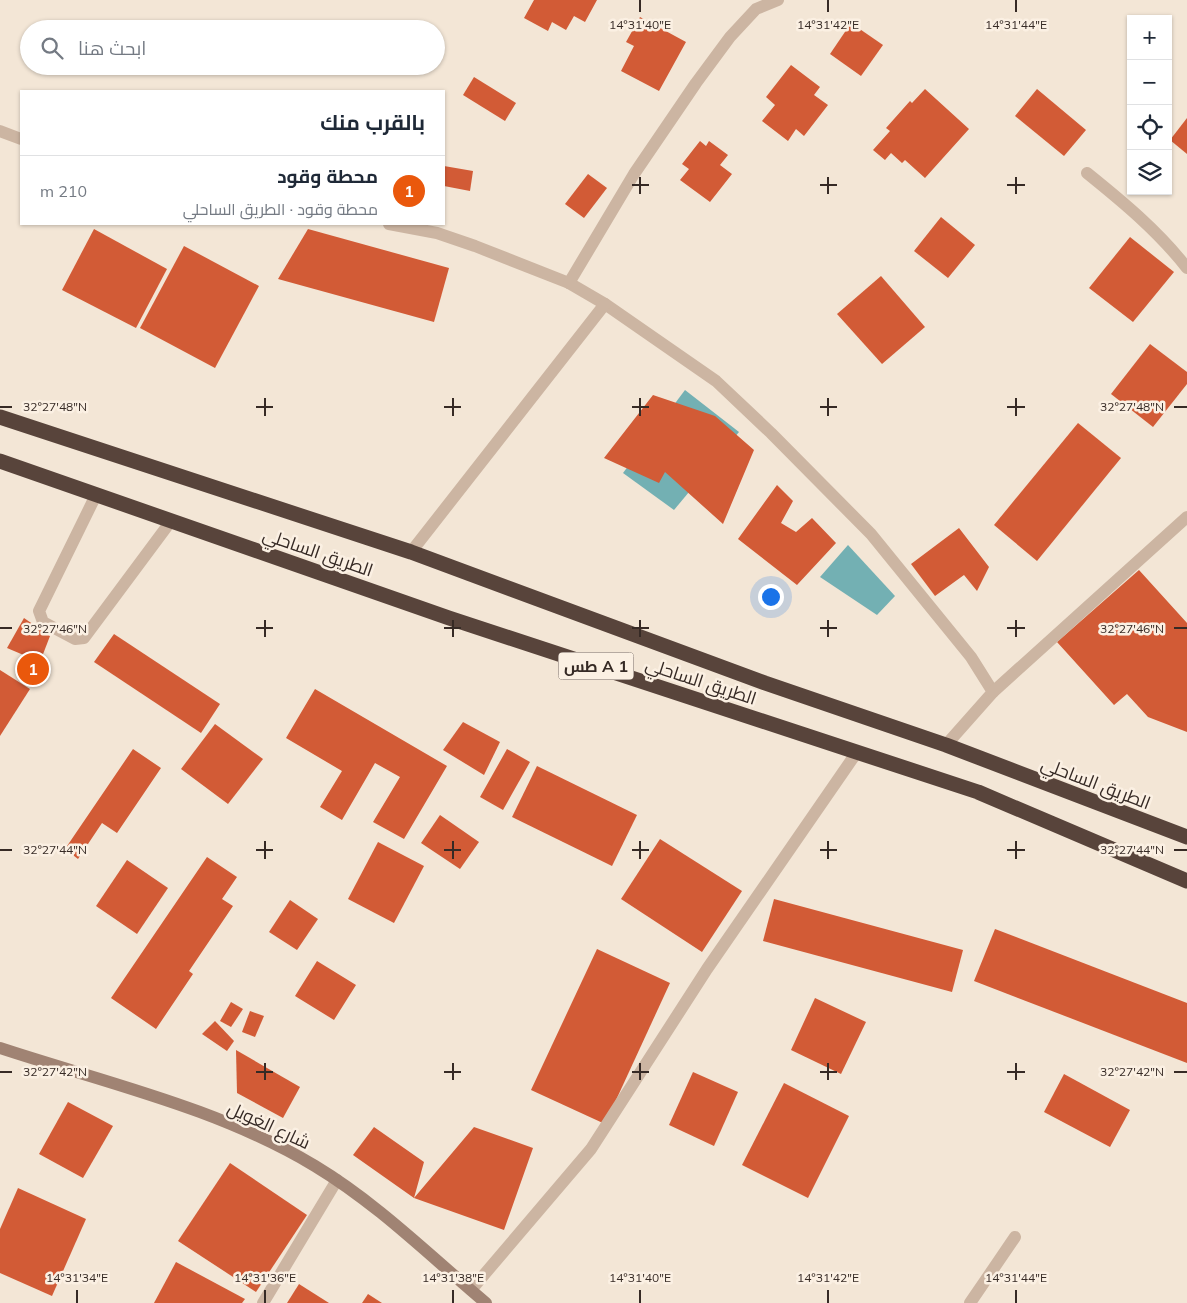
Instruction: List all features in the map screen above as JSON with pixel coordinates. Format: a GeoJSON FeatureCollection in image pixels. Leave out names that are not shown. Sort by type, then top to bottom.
{"type":"FeatureCollection","features":[{"type":"Feature","properties":{"kind":"highway","name":"الطريق الساحلي"},"geometry":{"type":"LineString","coordinates":[[0,417],[410,552],[765,683],[946,745],[1187,838]]}},
{"type":"Feature","properties":{"kind":"highway","name":"الطريق الساحلي"},"geometry":{"type":"LineString","coordinates":[[0,461],[449,618],[978,792],[1187,882]]}},
{"type":"Feature","properties":{"kind":"street"},"geometry":{"type":"LineString","coordinates":[[569,283],[634,174],[696,83],[730,37],[756,9],[778,0]]}},
{"type":"Feature","properties":{"kind":"street"},"geometry":{"type":"LineString","coordinates":[[0,131],[20,139]]}},
{"type":"Feature","properties":{"kind":"street"},"geometry":{"type":"LineString","coordinates":[[1087,173],[1139,216],[1173,249],[1187,268]]}},
{"type":"Feature","properties":{"kind":"street"},"geometry":{"type":"LineString","coordinates":[[394,225],[456,240],[569,283],[605,304],[716,381],[778,439],[872,534],[971,657],[993,692]]}},
{"type":"Feature","properties":{"kind":"street"},"geometry":{"type":"LineString","coordinates":[[410,552],[605,304]]}},
{"type":"Feature","properties":{"kind":"street"},"geometry":{"type":"LineString","coordinates":[[96,495],[39,611],[43,622],[75,639],[84,638],[171,521]]}},
{"type":"Feature","properties":{"kind":"street"},"geometry":{"type":"LineString","coordinates":[[946,745],[993,692],[1187,517]]}},
{"type":"Feature","properties":{"kind":"street"},"geometry":{"type":"LineString","coordinates":[[471,1290],[591,1149],[707,969],[857,752]]}},
{"type":"Feature","properties":{"kind":"street","name":"شارع الغويل"},"geometry":{"type":"LineString","coordinates":[[0,1048],[148,1094],[204,1114],[264,1139],[314,1165],[399,1226],[486,1303]]}},
{"type":"Feature","properties":{"kind":"street"},"geometry":{"type":"LineString","coordinates":[[263,1303],[337,1180]]}},
{"type":"Feature","properties":{"kind":"street"},"geometry":{"type":"LineString","coordinates":[[970,1303],[1015,1237]]}},
{"type":"Feature","properties":{"kind":"water"},"geometry":{"type":"Polygon","coordinates":[[[685,390],[739,432],[674,510],[623,473],[685,390]]]}},
{"type":"Feature","properties":{"kind":"water"},"geometry":{"type":"Polygon","coordinates":[[[848,545],[895,596],[877,615],[820,577],[848,545]]]}},
{"type":"Feature","properties":{"kind":"building"},"geometry":{"type":"Polygon","coordinates":[[[534,0],[597,0],[585,22],[574,16],[566,30],[552,22],[548,31],[524,18],[534,0]]]}},
{"type":"Feature","properties":{"kind":"building"},"geometry":{"type":"Polygon","coordinates":[[[640,17],[686,42],[659,91],[621,71],[634,46],[626,42],[640,17]]]}},
{"type":"Feature","properties":{"kind":"building"},"geometry":{"type":"Polygon","coordinates":[[[851,23],[883,45],[861,76],[830,54],[851,23]]]}},
{"type":"Feature","properties":{"kind":"building"},"geometry":{"type":"Polygon","coordinates":[[[791,65],[820,87],[814,95],[828,105],[804,136],[796,129],[788,141],[762,121],[775,105],[766,97],[791,65]]]}},
{"type":"Feature","properties":{"kind":"building"},"geometry":{"type":"Polygon","coordinates":[[[474,77],[516,103],[505,121],[463,95],[474,77]]]}},
{"type":"Feature","properties":{"kind":"building"},"geometry":{"type":"Polygon","coordinates":[[[925,89],[969,129],[925,178],[905,160],[902,163],[891,153],[885,160],[873,150],[890,131],[886,128],[910,101],[912,103],[925,89]]]}},
{"type":"Feature","properties":{"kind":"building"},"geometry":{"type":"Polygon","coordinates":[[[1037,89],[1086,130],[1064,156],[1015,116],[1037,89]]]}},
{"type":"Feature","properties":{"kind":"building"},"geometry":{"type":"Polygon","coordinates":[[[1187,118],[1187,154],[1172,142],[1172,137],[1187,118]]]}},
{"type":"Feature","properties":{"kind":"building"},"geometry":{"type":"Polygon","coordinates":[[[700,141],[706,146],[709,141],[728,155],[720,165],[732,174],[710,202],[680,180],[689,169],[682,164],[700,141]]]}},
{"type":"Feature","properties":{"kind":"building"},"geometry":{"type":"Polygon","coordinates":[[[445,166],[473,171],[470,191],[445,186],[445,166]]]}},
{"type":"Feature","properties":{"kind":"building"},"geometry":{"type":"Polygon","coordinates":[[[588,174],[607,188],[584,218],[565,204],[588,174]]]}},
{"type":"Feature","properties":{"kind":"building"},"geometry":{"type":"Polygon","coordinates":[[[941,217],[975,245],[948,278],[914,251],[941,217]]]}},
{"type":"Feature","properties":{"kind":"building"},"geometry":{"type":"Polygon","coordinates":[[[94,229],[167,269],[136,328],[62,290],[94,229]]]}},
{"type":"Feature","properties":{"kind":"building"},"geometry":{"type":"Polygon","coordinates":[[[308,229],[449,268],[434,322],[278,279],[308,229]]]}},
{"type":"Feature","properties":{"kind":"building"},"geometry":{"type":"Polygon","coordinates":[[[1130,237],[1174,272],[1133,322],[1089,288],[1130,237]]]}},
{"type":"Feature","properties":{"kind":"building"},"geometry":{"type":"Polygon","coordinates":[[[184,246],[259,286],[215,368],[140,328],[184,246]]]}},
{"type":"Feature","properties":{"kind":"building"},"geometry":{"type":"Polygon","coordinates":[[[881,276],[925,327],[882,364],[837,314],[881,276]]]}},
{"type":"Feature","properties":{"kind":"building"},"geometry":{"type":"Polygon","coordinates":[[[1150,344],[1187,372],[1187,384],[1153,427],[1111,394],[1150,344]]]}},
{"type":"Feature","properties":{"kind":"building"},"geometry":{"type":"Polygon","coordinates":[[[653,395],[715,416],[754,450],[723,524],[665,472],[659,483],[604,458],[653,395]]]}},
{"type":"Feature","properties":{"kind":"building"},"geometry":{"type":"Polygon","coordinates":[[[1078,423],[1121,458],[1037,561],[994,525],[1078,423]]]}},
{"type":"Feature","properties":{"kind":"building"},"geometry":{"type":"Polygon","coordinates":[[[777,485],[793,501],[781,523],[796,532],[812,518],[836,543],[797,585],[738,539],[777,485]]]}},
{"type":"Feature","properties":{"kind":"building"},"geometry":{"type":"Polygon","coordinates":[[[959,528],[989,567],[977,591],[964,575],[935,596],[911,564],[959,528]]]}},
{"type":"Feature","properties":{"kind":"building"},"geometry":{"type":"Polygon","coordinates":[[[1139,570],[1187,623],[1187,732],[1148,717],[1127,694],[1114,705],[1057,642],[1139,570]]]}},
{"type":"Feature","properties":{"kind":"building"},"geometry":{"type":"Polygon","coordinates":[[[24,618],[50,636],[40,662],[7,648],[24,618]]]}},
{"type":"Feature","properties":{"kind":"building"},"geometry":{"type":"Polygon","coordinates":[[[114,634],[220,704],[201,733],[94,662],[114,634]]]}},
{"type":"Feature","properties":{"kind":"building"},"geometry":{"type":"Polygon","coordinates":[[[0,670],[30,689],[0,736],[0,670]]]}},
{"type":"Feature","properties":{"kind":"building"},"geometry":{"type":"Polygon","coordinates":[[[315,689],[447,766],[404,839],[373,822],[400,777],[375,763],[342,820],[320,807],[342,771],[286,738],[315,689]]]}},
{"type":"Feature","properties":{"kind":"building"},"geometry":{"type":"Polygon","coordinates":[[[463,722],[500,742],[484,775],[443,750],[463,722]]]}},
{"type":"Feature","properties":{"kind":"building"},"geometry":{"type":"Polygon","coordinates":[[[215,724],[263,759],[228,804],[181,769],[215,724]]]}},
{"type":"Feature","properties":{"kind":"building"},"geometry":{"type":"Polygon","coordinates":[[[133,749],[161,768],[117,833],[102,823],[78,859],[65,849],[133,749]]]}},
{"type":"Feature","properties":{"kind":"building"},"geometry":{"type":"Polygon","coordinates":[[[507,749],[530,762],[503,810],[480,797],[507,749]]]}},
{"type":"Feature","properties":{"kind":"building"},"geometry":{"type":"Polygon","coordinates":[[[537,766],[637,815],[612,866],[512,817],[537,766]]]}},
{"type":"Feature","properties":{"kind":"building"},"geometry":{"type":"Polygon","coordinates":[[[440,815],[479,842],[460,869],[421,843],[440,815]]]}},
{"type":"Feature","properties":{"kind":"building"},"geometry":{"type":"Polygon","coordinates":[[[660,839],[742,891],[702,952],[621,899],[660,839]]]}},
{"type":"Feature","properties":{"kind":"building"},"geometry":{"type":"Polygon","coordinates":[[[378,842],[424,866],[394,923],[348,899],[378,842]]]}},
{"type":"Feature","properties":{"kind":"building"},"geometry":{"type":"Polygon","coordinates":[[[207,857],[237,877],[222,899],[233,906],[189,971],[193,974],[156,1029],[111,998],[207,857]]]}},
{"type":"Feature","properties":{"kind":"building"},"geometry":{"type":"Polygon","coordinates":[[[127,860],[168,888],[137,934],[96,906],[127,860]]]}},
{"type":"Feature","properties":{"kind":"building"},"geometry":{"type":"Polygon","coordinates":[[[774,899],[963,950],[952,992],[763,941],[774,899]]]}},
{"type":"Feature","properties":{"kind":"building"},"geometry":{"type":"Polygon","coordinates":[[[290,900],[318,919],[297,950],[269,932],[290,900]]]}},
{"type":"Feature","properties":{"kind":"building"},"geometry":{"type":"Polygon","coordinates":[[[995,929],[1187,1003],[1187,1063],[974,981],[995,929]]]}},
{"type":"Feature","properties":{"kind":"building"},"geometry":{"type":"Polygon","coordinates":[[[597,949],[670,983],[605,1124],[531,1090],[597,949]]]}},
{"type":"Feature","properties":{"kind":"building"},"geometry":{"type":"Polygon","coordinates":[[[317,961],[356,985],[334,1020],[295,996],[317,961]]]}},
{"type":"Feature","properties":{"kind":"building"},"geometry":{"type":"Polygon","coordinates":[[[815,998],[866,1022],[841,1074],[791,1050],[815,998]]]}},
{"type":"Feature","properties":{"kind":"building"},"geometry":{"type":"Polygon","coordinates":[[[231,1002],[243,1009],[231,1027],[220,1021],[231,1002]]]}},
{"type":"Feature","properties":{"kind":"building"},"geometry":{"type":"Polygon","coordinates":[[[250,1011],[264,1016],[255,1037],[242,1032],[250,1011]]]}},
{"type":"Feature","properties":{"kind":"building"},"geometry":{"type":"Polygon","coordinates":[[[215,1021],[234,1041],[227,1051],[202,1034],[215,1021]]]}},
{"type":"Feature","properties":{"kind":"building"},"geometry":{"type":"Polygon","coordinates":[[[236,1050],[300,1087],[283,1118],[237,1093],[236,1050]]]}},
{"type":"Feature","properties":{"kind":"building"},"geometry":{"type":"Polygon","coordinates":[[[693,1072],[738,1092],[714,1146],[669,1125],[693,1072]]]}},
{"type":"Feature","properties":{"kind":"building"},"geometry":{"type":"Polygon","coordinates":[[[1064,1074],[1130,1110],[1110,1147],[1044,1112],[1064,1074]]]}},
{"type":"Feature","properties":{"kind":"building"},"geometry":{"type":"Polygon","coordinates":[[[784,1083],[849,1116],[808,1198],[742,1165],[784,1083]]]}},
{"type":"Feature","properties":{"kind":"building"},"geometry":{"type":"Polygon","coordinates":[[[68,1102],[113,1126],[83,1178],[39,1154],[68,1102]]]}},
{"type":"Feature","properties":{"kind":"building"},"geometry":{"type":"Polygon","coordinates":[[[374,1127],[424,1162],[414,1198],[353,1155],[374,1127]]]}},
{"type":"Feature","properties":{"kind":"building"},"geometry":{"type":"Polygon","coordinates":[[[474,1127],[533,1148],[504,1230],[414,1198],[474,1127]]]}},
{"type":"Feature","properties":{"kind":"building"},"geometry":{"type":"Polygon","coordinates":[[[230,1163],[307,1215],[256,1292],[178,1241],[230,1163]]]}},
{"type":"Feature","properties":{"kind":"building"},"geometry":{"type":"Polygon","coordinates":[[[18,1188],[86,1219],[52,1296],[0,1273],[0,1229],[18,1188]]]}},
{"type":"Feature","properties":{"kind":"building"},"geometry":{"type":"Polygon","coordinates":[[[176,1262],[245,1299],[242,1303],[154,1303],[176,1262]]]}},
{"type":"Feature","properties":{"kind":"building"},"geometry":{"type":"Polygon","coordinates":[[[299,1284],[329,1303],[287,1303],[299,1284]]]}},
{"type":"Feature","properties":{"kind":"building"},"geometry":{"type":"Polygon","coordinates":[[[368,1294],[382,1303],[362,1303],[368,1294]]]}},
{"type":"Feature","properties":{"kind":"place","name":"محطة وقود"},"geometry":{"type":"Point","coordinates":[33,669]}}]}
